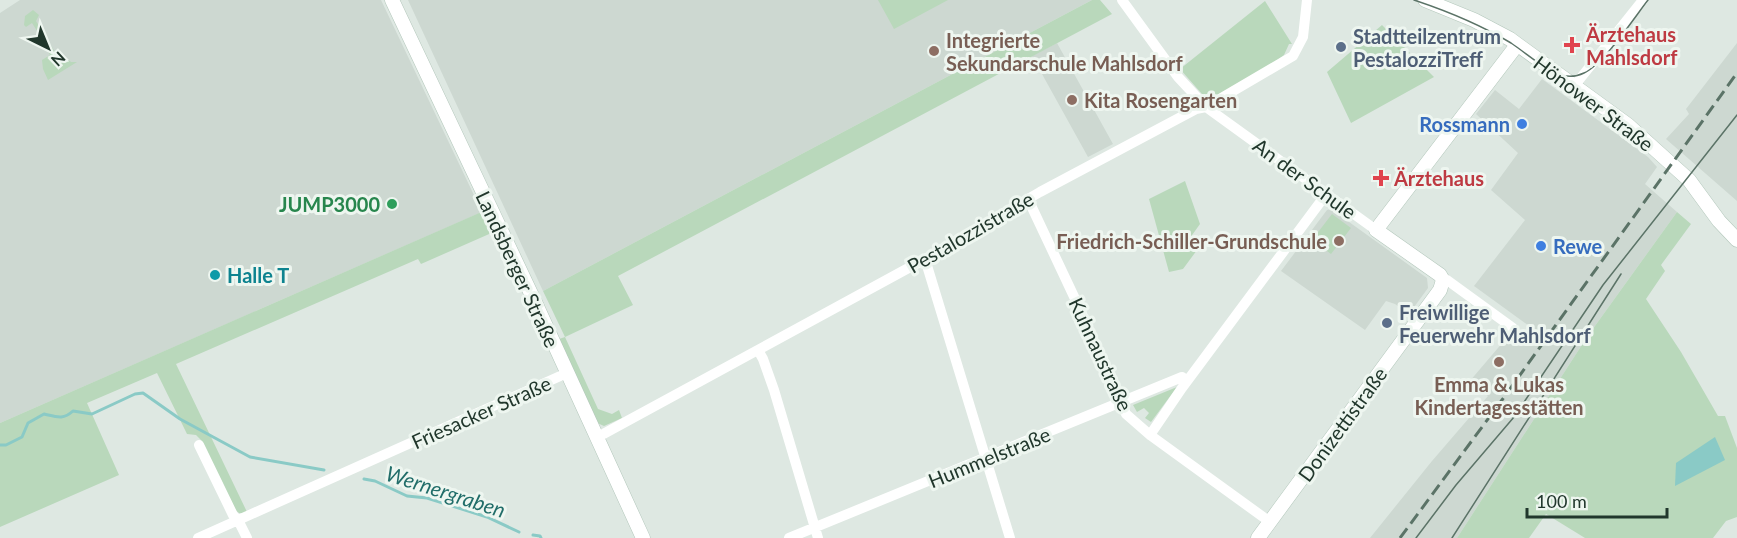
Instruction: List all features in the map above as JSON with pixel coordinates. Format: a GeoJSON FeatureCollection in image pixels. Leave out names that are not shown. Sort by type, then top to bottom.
{"type":"FeatureCollection","features":[{"type":"Feature","properties":{"kind":"street","name":"Landsberger Straße"},"geometry":{"type":"LineString","coordinates":[[392,0],[567,373],[638,536]]}},
{"type":"Feature","properties":{"kind":"street","name":"An der Schule"},"geometry":{"type":"LineString","coordinates":[[1122,0],[1178,77],[1206,107],[1440,275],[1443,280],[1447,280],[1513,328]]}},
{"type":"Feature","properties":{"kind":"street","name":"Pestalozzistraße"},"geometry":{"type":"LineString","coordinates":[[596,438],[926,259],[1028,199],[1196,110],[1206,107],[1293,56],[1303,37],[1307,0]]}},
{"type":"Feature","properties":{"kind":"street","name":"Hönower Straße"},"geometry":{"type":"LineString","coordinates":[[1425,0],[1474,20],[1517,45],[1635,130],[1681,172],[1719,221],[1737,240]]}},
{"type":"Feature","properties":{"kind":"street"},"geometry":{"type":"LineString","coordinates":[[1575,85],[1642,0]]}},
{"type":"Feature","properties":{"kind":"street"},"geometry":{"type":"LineString","coordinates":[[1376,230],[1517,45]]}},
{"type":"Feature","properties":{"kind":"street"},"geometry":{"type":"LineString","coordinates":[[1150,435],[1187,381],[1327,193]]}},
{"type":"Feature","properties":{"kind":"street","name":"Kuhnaustraße"},"geometry":{"type":"LineString","coordinates":[[1028,199],[1126,414],[1150,435],[1270,522]]}},
{"type":"Feature","properties":{"kind":"street"},"geometry":{"type":"LineString","coordinates":[[926,259],[1010,538]]}},
{"type":"Feature","properties":{"kind":"street","name":"Donizettistraße"},"geometry":{"type":"LineString","coordinates":[[1258,538],[1440,290],[1443,280]]}},
{"type":"Feature","properties":{"kind":"street"},"geometry":{"type":"LineString","coordinates":[[758,350],[764,359],[774,390],[816,533]]}},
{"type":"Feature","properties":{"kind":"street","name":"Friesacker Straße"},"geometry":{"type":"LineString","coordinates":[[198,538],[567,373]]}},
{"type":"Feature","properties":{"kind":"street","name":"Hummelstraße"},"geometry":{"type":"LineString","coordinates":[[789,538],[816,533],[1120,401],[1182,377],[1187,381]]}},
{"type":"Feature","properties":{"kind":"street"},"geometry":{"type":"LineString","coordinates":[[199,445],[233,515],[247,538]]}},
{"type":"Feature","properties":{"kind":"shaded area"},"geometry":{"type":"Polygon","coordinates":[[[20,0],[381,0],[482,212],[0,423],[0,13],[20,0]]]}},
{"type":"Feature","properties":{"kind":"shaded area"},"geometry":{"type":"Polygon","coordinates":[[[408,0],[1092,0],[543,291],[408,0]]]}},
{"type":"Feature","properties":{"kind":"shaded area","name":"Kita Rosengarten"},"geometry":{"type":"Polygon","coordinates":[[[1057,43],[1113,144],[1088,157],[1032,56],[1057,43]]]}},
{"type":"Feature","properties":{"kind":"shaded area"},"geometry":{"type":"Polygon","coordinates":[[[1737,43],[1737,201],[1666,139],[1689,114],[1686,109],[1737,43]]]}},
{"type":"Feature","properties":{"kind":"shaded area"},"geometry":{"type":"Polygon","coordinates":[[[1542,79],[1648,157],[1657,167],[1645,184],[1677,212],[1587,337],[1457,538],[1370,538],[1488,396],[1469,382],[1515,328],[1527,336],[1532,328],[1474,286],[1525,220],[1491,190],[1518,153],[1476,114],[1495,90],[1519,109],[1542,79]]]}},
{"type":"Feature","properties":{"kind":"shaded area","name":"Friedrich-Schiller-Grundschule"},"geometry":{"type":"Polygon","coordinates":[[[1331,209],[1427,278],[1428,288],[1409,314],[1395,304],[1386,301],[1365,330],[1281,271],[1327,210],[1331,209]]]}},
{"type":"Feature","properties":{"kind":"green space"},"geometry":{"type":"Polygon","coordinates":[[[878,0],[948,0],[894,29],[878,0]]]}},
{"type":"Feature","properties":{"kind":"green space"},"geometry":{"type":"Polygon","coordinates":[[[1092,0],[1100,0],[1112,14],[618,276],[633,305],[565,337],[543,291],[1092,0]]]}},
{"type":"Feature","properties":{"kind":"green space"},"geometry":{"type":"Polygon","coordinates":[[[1265,1],[1292,44],[1289,44],[1284,55],[1276,61],[1209,102],[1180,69],[1265,1]]]}},
{"type":"Feature","properties":{"kind":"green space"},"geometry":{"type":"Polygon","coordinates":[[[33,10],[39,15],[36,21],[61,62],[66,58],[71,62],[77,62],[48,80],[42,60],[50,55],[48,48],[32,23],[26,27],[24,25],[25,16],[33,10]]]}},
{"type":"Feature","properties":{"kind":"green space"},"geometry":{"type":"Polygon","coordinates":[[[1382,25],[1434,77],[1351,123],[1327,72],[1382,25]]]}},
{"type":"Feature","properties":{"kind":"green space"},"geometry":{"type":"Polygon","coordinates":[[[1185,181],[1200,224],[1190,238],[1200,246],[1183,269],[1169,272],[1149,199],[1185,181]]]}},
{"type":"Feature","properties":{"kind":"green space"},"geometry":{"type":"Polygon","coordinates":[[[486,210],[496,231],[421,264],[418,259],[176,364],[247,512],[239,513],[234,509],[202,441],[196,435],[187,434],[157,373],[87,403],[119,475],[0,527],[0,423],[486,210]]]}},
{"type":"Feature","properties":{"kind":"green space"},"geometry":{"type":"Polygon","coordinates":[[[1677,212],[1691,224],[1661,265],[1665,271],[1646,299],[1681,352],[1718,416],[1725,416],[1737,448],[1737,517],[1726,521],[1713,538],[1585,538],[1546,514],[1529,538],[1457,538],[1587,337],[1677,212]]]}},
{"type":"Feature","properties":{"kind":"green space"},"geometry":{"type":"Polygon","coordinates":[[[1332,214],[1351,228],[1331,254],[1312,240],[1332,214]]]}},
{"type":"Feature","properties":{"kind":"green space"},"geometry":{"type":"Polygon","coordinates":[[[565,337],[598,409],[612,414],[619,410],[622,418],[604,426],[595,422],[559,339],[565,337]]]}},
{"type":"Feature","properties":{"kind":"green space"},"geometry":{"type":"Polygon","coordinates":[[[1177,387],[1151,422],[1145,418],[1149,413],[1144,408],[1137,412],[1133,405],[1177,387]]]}},
{"type":"Feature","properties":{"kind":"water"},"geometry":{"type":"Polygon","coordinates":[[[1715,437],[1725,460],[1675,486],[1676,463],[1715,437]]]}},
{"type":"Feature","properties":{"kind":"waterway","name":"Wernergraben"},"geometry":{"type":"LineString","coordinates":[[0,445],[6,445],[22,437],[28,423],[44,414],[60,417],[73,411],[92,414],[135,394],[143,393],[180,419],[250,457],[324,470]]}},
{"type":"Feature","properties":{"kind":"waterway","name":"Wernergraben"},"geometry":{"type":"LineString","coordinates":[[364,479],[375,481],[407,496],[427,498],[487,517],[519,532]]}},
{"type":"Feature","properties":{"kind":"waterway","name":"Wernergraben"},"geometry":{"type":"LineString","coordinates":[[533,535],[541,538]]}},
{"type":"Feature","properties":{"kind":"tram line"},"geometry":{"type":"LineString","coordinates":[[1414,0],[1476,24],[1500,36],[1551,71],[1571,76],[1584,73],[1600,61],[1648,0]]}},
{"type":"Feature","properties":{"kind":"tram line"},"geometry":{"type":"LineString","coordinates":[[1416,538],[1456,485],[1514,417],[1603,285],[1737,115]]}},
{"type":"Feature","properties":{"kind":"tram line"},"geometry":{"type":"LineString","coordinates":[[1452,538],[1621,274]]}},
{"type":"Feature","properties":{"kind":"railway"},"geometry":{"type":"LineString","coordinates":[[1400,538],[1737,73]]}},
{"type":"Feature","properties":{"kind":"place","name":"Ärztehaus Mahlsdorf"},"geometry":{"type":"Point","coordinates":[1572,45]}},
{"type":"Feature","properties":{"kind":"place","name":"Stadtteilzentrum PestalozziTreff"},"geometry":{"type":"Point","coordinates":[1341,47]}},
{"type":"Feature","properties":{"kind":"place","name":"Integrierte Sekundarschule Mahlsdorf"},"geometry":{"type":"Point","coordinates":[934,51]}},
{"type":"Feature","properties":{"kind":"place","name":"Kita Rosengarten"},"geometry":{"type":"Point","coordinates":[1072,100]}},
{"type":"Feature","properties":{"kind":"place","name":"Rossmann"},"geometry":{"type":"Point","coordinates":[1522,124]}},
{"type":"Feature","properties":{"kind":"place","name":"Ärztehaus"},"geometry":{"type":"Point","coordinates":[1381,178]}},
{"type":"Feature","properties":{"kind":"place","name":"JUMP3000"},"geometry":{"type":"Point","coordinates":[392,204]}},
{"type":"Feature","properties":{"kind":"place","name":"Friedrich-Schiller-Grundschule"},"geometry":{"type":"Point","coordinates":[1339,241]}},
{"type":"Feature","properties":{"kind":"place","name":"Rewe"},"geometry":{"type":"Point","coordinates":[1541,246]}},
{"type":"Feature","properties":{"kind":"place","name":"Halle T"},"geometry":{"type":"Point","coordinates":[215,275]}},
{"type":"Feature","properties":{"kind":"place","name":"Freiwillige Feuerwehr Mahlsdorf"},"geometry":{"type":"Point","coordinates":[1387,323]}},
{"type":"Feature","properties":{"kind":"place","name":"Emma & Lukas Kindertagesstätten"},"geometry":{"type":"Point","coordinates":[1499,362]}}]}
